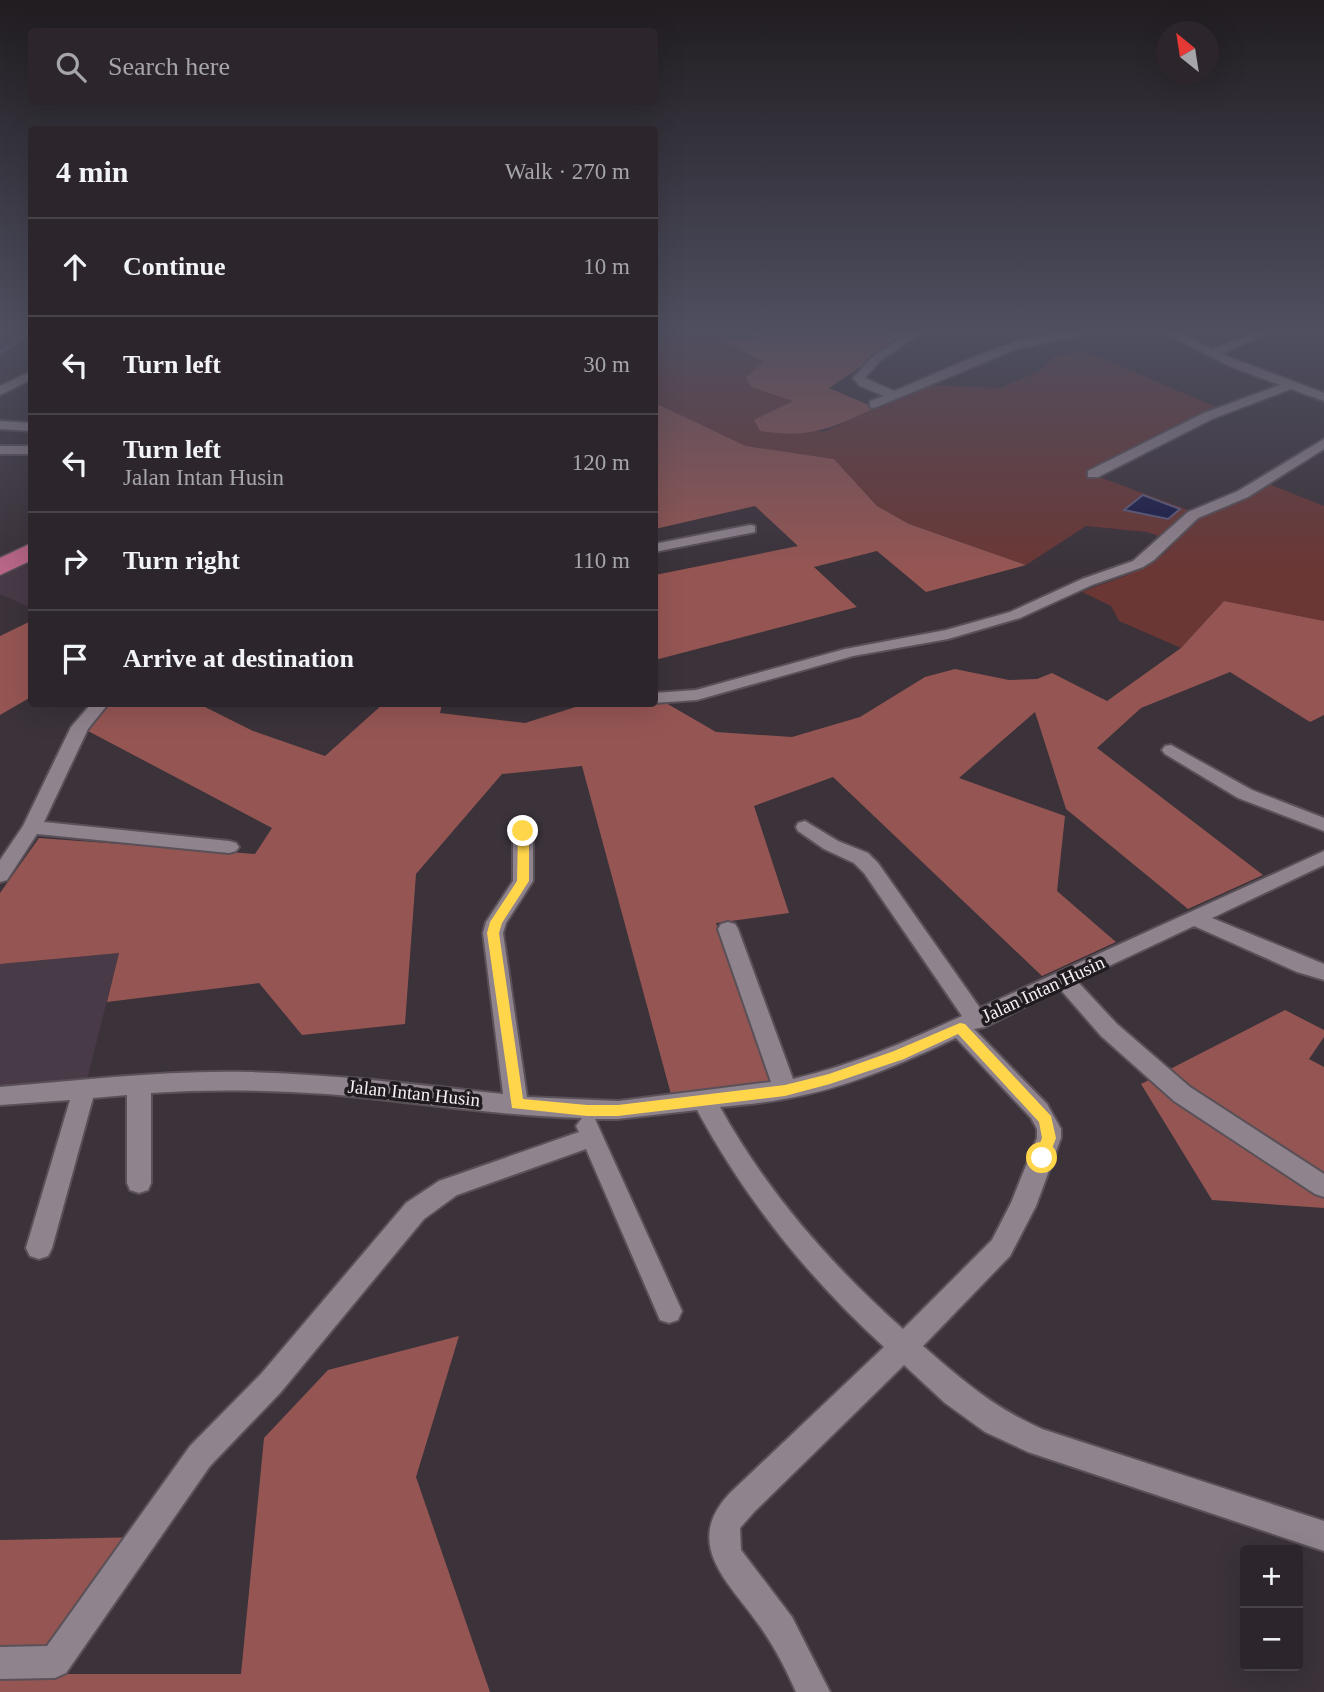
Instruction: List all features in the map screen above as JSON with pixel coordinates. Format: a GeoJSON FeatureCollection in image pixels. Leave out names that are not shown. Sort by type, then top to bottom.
{"type":"FeatureCollection","features":[{"type":"Feature","properties":{"kind":"highway"},"geometry":{"type":"LineString","coordinates":[[0,568],[28,552]]}},
{"type":"Feature","properties":{"kind":"street"},"geometry":{"type":"LineString","coordinates":[[1093,474],[1222,411]]}},
{"type":"Feature","properties":{"kind":"street"},"geometry":{"type":"LineString","coordinates":[[0,425],[28,427]]}},
{"type":"Feature","properties":{"kind":"street"},"geometry":{"type":"LineString","coordinates":[[658,698],[697,695],[851,652],[947,634],[1015,615],[1087,582],[1138,564],[1193,515],[1243,494],[1324,443]]}},
{"type":"Feature","properties":{"kind":"street"},"geometry":{"type":"LineString","coordinates":[[0,450],[28,450]]}},
{"type":"Feature","properties":{"kind":"street"},"geometry":{"type":"LineString","coordinates":[[658,547],[750,529]]}},
{"type":"Feature","properties":{"kind":"street"},"geometry":{"type":"LineString","coordinates":[[0,875],[32,827],[80,727],[97,707]]}},
{"type":"Feature","properties":{"kind":"street"},"geometry":{"type":"LineString","coordinates":[[1171,750],[1245,794],[1324,825]]}},
{"type":"Feature","properties":{"kind":"street"},"geometry":{"type":"LineString","coordinates":[[32,827],[229,847]]}},
{"type":"Feature","properties":{"kind":"street"},"geometry":{"type":"LineString","coordinates":[[805,827],[831,845],[861,859],[871,868],[996,1069],[1039,1111],[1049,1129],[1049,1138],[1023,1206],[1001,1248],[905,1346],[734,1510],[724,1533],[730,1561],[774,1618],[800,1662],[813,1692]]}},
{"type":"Feature","properties":{"kind":"street"},"geometry":{"type":"LineString","coordinates":[[516,1104],[493,933],[496,922],[523,881],[523,831]]}},
{"type":"Feature","properties":{"kind":"street","name":"Jalan Intan Husin"},"geometry":{"type":"LineString","coordinates":[[0,1096],[248,1081],[327,1085],[581,1110],[618,1110],[785,1090],[830,1079],[899,1055],[1065,980],[1324,857]]}},
{"type":"Feature","properties":{"kind":"street"},"geometry":{"type":"LineString","coordinates":[[1194,918],[1304,967],[1324,972]]}},
{"type":"Feature","properties":{"kind":"street"},"geometry":{"type":"LineString","coordinates":[[728,929],[785,1090]]}},
{"type":"Feature","properties":{"kind":"street"},"geometry":{"type":"LineString","coordinates":[[1065,980],[1109,1030],[1182,1094],[1324,1187]]}},
{"type":"Feature","properties":{"kind":"street"},"geometry":{"type":"LineString","coordinates":[[139,1086],[139,1182]]}},
{"type":"Feature","properties":{"kind":"street"},"geometry":{"type":"LineString","coordinates":[[39,1248],[84,1090]]}},
{"type":"Feature","properties":{"kind":"street"},"geometry":{"type":"LineString","coordinates":[[705,1101],[735,1157],[785,1224],[845,1294],[955,1393],[995,1422],[1038,1442],[1324,1536]]}},
{"type":"Feature","properties":{"kind":"street"},"geometry":{"type":"LineString","coordinates":[[581,1110],[669,1311]]}},
{"type":"Feature","properties":{"kind":"street"},"geometry":{"type":"LineString","coordinates":[[0,1662],[55,1661],[200,1456],[271,1383],[415,1211],[448,1188],[592,1137]]}},
{"type":"Feature","properties":{"kind":"shaded area"},"geometry":{"type":"Polygon","coordinates":[[[658,411],[672,411],[746,446],[834,459],[877,506],[909,524],[1026,565],[926,592],[877,551],[814,567],[857,607],[658,659],[658,574],[798,546],[755,506],[658,528],[658,411]]]}},
{"type":"Feature","properties":{"kind":"shaded area"},"geometry":{"type":"Polygon","coordinates":[[[672,411],[773,411],[754,420],[823,432],[870,411],[1226,411],[1094,475],[1204,516],[1266,483],[1324,506],[1324,621],[1224,601],[1181,648],[1119,621],[1111,606],[1082,592],[1144,567],[1166,552],[1175,542],[1147,532],[1086,526],[1026,565],[909,524],[877,506],[834,459],[746,446],[672,411]]]}},
{"type":"Feature","properties":{"kind":"shaded area"},"geometry":{"type":"Polygon","coordinates":[[[773,411],[869,411],[807,433],[760,431],[754,420],[773,411]]]}},
{"type":"Feature","properties":{"kind":"shaded area"},"geometry":{"type":"Polygon","coordinates":[[[1143,495],[1180,509],[1168,519],[1124,510],[1143,495]]]}},
{"type":"Feature","properties":{"kind":"shaded area"},"geometry":{"type":"Polygon","coordinates":[[[28,558],[28,607],[0,594],[0,574],[28,558]]]}},
{"type":"Feature","properties":{"kind":"shaded area"},"geometry":{"type":"Polygon","coordinates":[[[1224,601],[1324,621],[1324,715],[1310,722],[1230,672],[1141,708],[1097,748],[1263,875],[1188,909],[1066,809],[1035,712],[959,778],[1065,816],[1057,891],[1116,942],[1042,976],[833,777],[754,806],[789,913],[716,923],[773,1085],[672,1098],[582,766],[502,774],[416,874],[405,1024],[302,1035],[259,983],[107,1002],[119,953],[0,964],[0,893],[39,838],[255,854],[272,828],[88,731],[102,707],[205,707],[253,731],[325,756],[380,707],[441,707],[440,713],[525,723],[576,707],[658,707],[658,703],[666,703],[716,732],[792,737],[860,717],[925,677],[955,669],[1009,680],[1037,679],[1052,673],[1107,701],[1181,648],[1224,601]]]}},
{"type":"Feature","properties":{"kind":"shaded area"},"geometry":{"type":"Polygon","coordinates":[[[28,622],[28,699],[0,715],[0,636],[28,622]]]}},
{"type":"Feature","properties":{"kind":"shaded area"},"geometry":{"type":"Polygon","coordinates":[[[119,953],[87,1080],[0,1088],[0,964],[119,953]]]}},
{"type":"Feature","properties":{"kind":"shaded area"},"geometry":{"type":"Polygon","coordinates":[[[1285,1010],[1324,1030],[1324,1037],[1309,1059],[1324,1067],[1324,1208],[1212,1200],[1141,1084],[1285,1010]]]}},
{"type":"Feature","properties":{"kind":"shaded area"},"geometry":{"type":"Polygon","coordinates":[[[459,1336],[416,1477],[490,1692],[0,1692],[0,1540],[146,1537],[55,1674],[241,1674],[264,1438],[328,1370],[459,1336]]]}},
{"type":"Feature","properties":{"kind":"route"},"geometry":{"type":"LineString","coordinates":[[523,831],[523,881],[496,922],[493,933],[516,1104],[587,1111],[618,1110],[785,1090],[830,1079],[899,1055],[960,1028],[1046,1120],[1049,1138],[1042,1158]]}}]}
